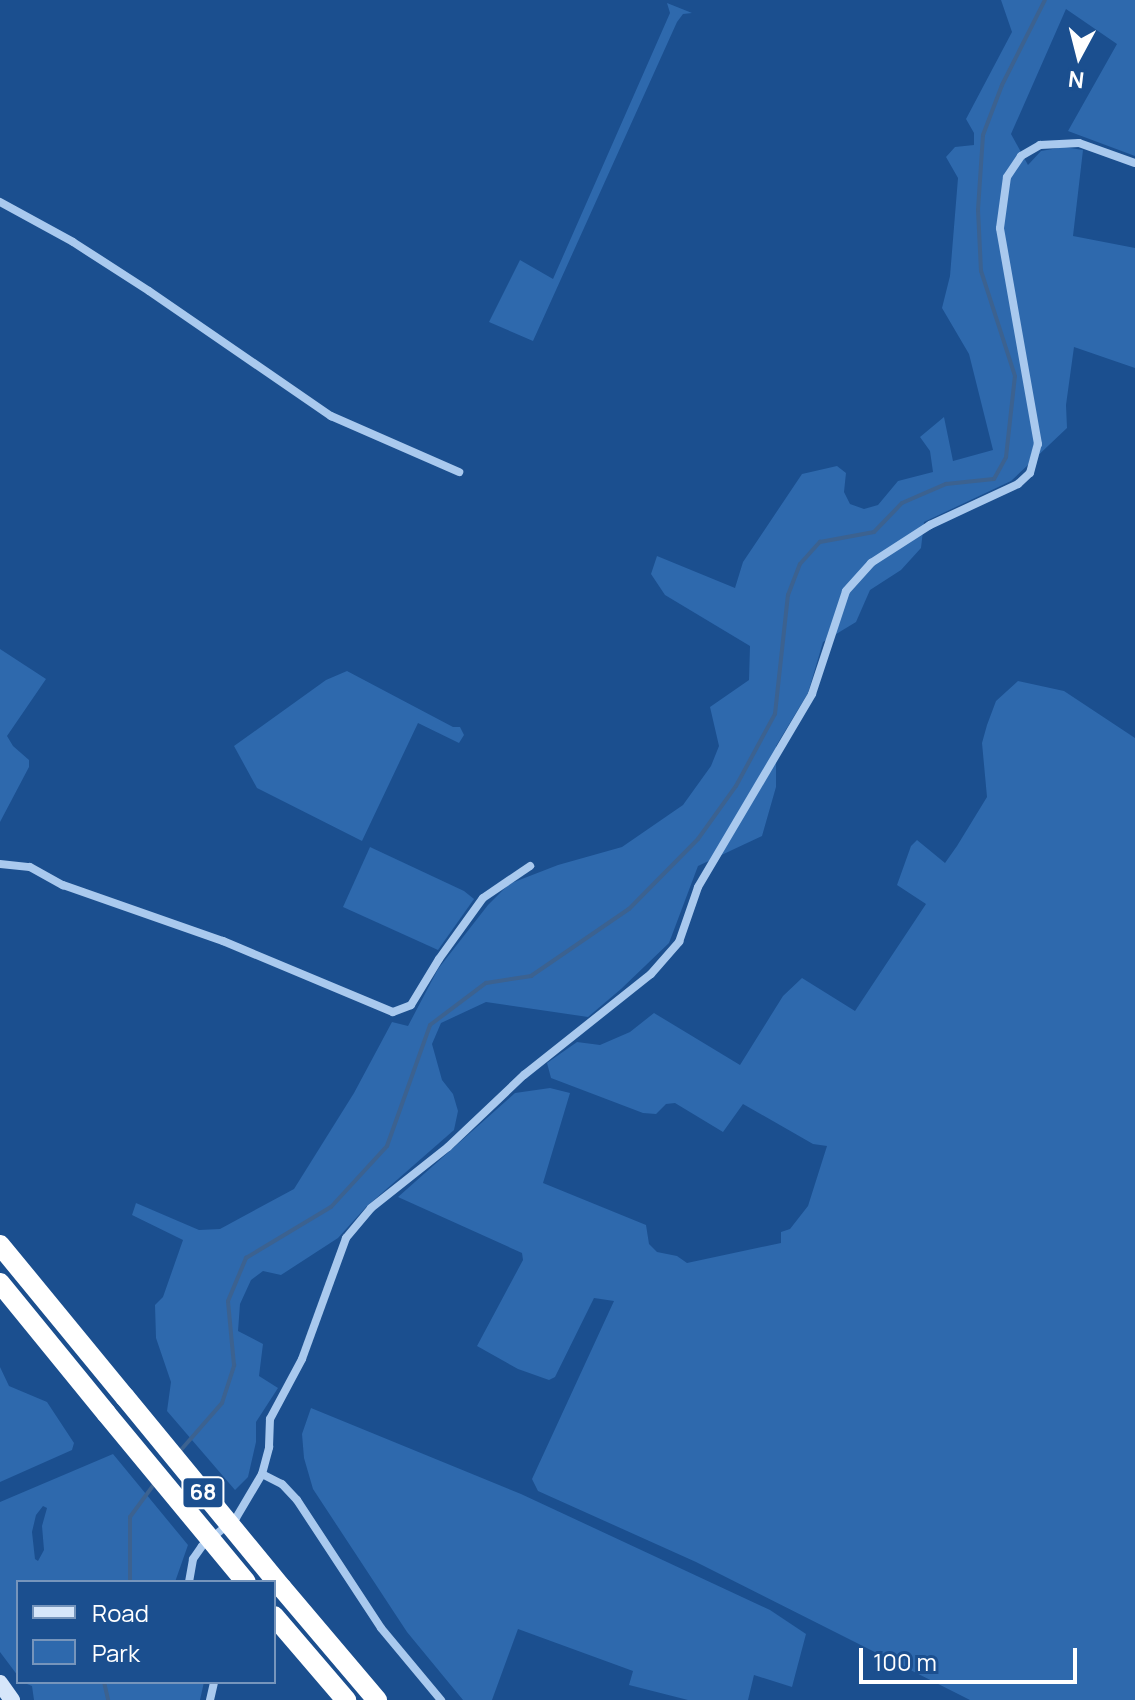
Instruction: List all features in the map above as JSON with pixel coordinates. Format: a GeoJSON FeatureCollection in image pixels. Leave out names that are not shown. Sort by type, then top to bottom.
{"type":"FeatureCollection","features":[{"type":"Feature","properties":{"kind":"highway","name":"68"},"geometry":{"type":"LineString","coordinates":[[0,1245],[275,1580]]}},
{"type":"Feature","properties":{"kind":"highway","name":"68"},"geometry":{"type":"LineString","coordinates":[[0,1283],[244,1580]]}},
{"type":"Feature","properties":{"kind":"highway","name":"68"},"geometry":{"type":"LineString","coordinates":[[276,1581],[377,1700]]}},
{"type":"Feature","properties":{"kind":"highway"},"geometry":{"type":"LineString","coordinates":[[276,1618],[346,1700]]}},
{"type":"Feature","properties":{"kind":"main road"},"geometry":{"type":"LineString","coordinates":[[0,1683],[12,1700]]}},
{"type":"Feature","properties":{"kind":"street"},"geometry":{"type":"LineString","coordinates":[[189,1580],[193,1559],[202,1546],[236,1518],[262,1474],[269,1447],[270,1419],[302,1359],[346,1238],[371,1208],[448,1147],[524,1075],[651,974],[679,942],[698,887],[812,694],[846,591],[871,563],[930,525],[1018,484],[1030,473],[1038,444],[1000,228],[1007,177],[1021,156],[1040,145],[1079,143],[1135,163]]}},
{"type":"Feature","properties":{"kind":"street"},"geometry":{"type":"LineString","coordinates":[[0,202],[136,283],[331,416],[459,472]]}},
{"type":"Feature","properties":{"kind":"street"},"geometry":{"type":"LineString","coordinates":[[0,864],[30,867],[63,885],[223,941],[393,1012],[411,1005],[439,959],[483,898],[530,866]]}},
{"type":"Feature","properties":{"kind":"street"},"geometry":{"type":"LineString","coordinates":[[262,1474],[282,1484],[297,1500],[381,1628],[441,1700]]}},
{"type":"Feature","properties":{"kind":"green space"},"geometry":{"type":"Polygon","coordinates":[[[1001,0],[1135,0],[1135,156],[1068,131],[1117,44],[1066,9],[1011,134],[1028,165],[1041,151],[1064,147],[1083,150],[1073,236],[1135,248],[1135,368],[1074,347],[1066,405],[1067,428],[1011,481],[924,522],[921,548],[901,570],[870,590],[856,622],[823,642],[808,693],[776,746],[776,787],[762,836],[698,866],[669,943],[621,989],[588,1017],[486,1002],[441,1023],[432,1044],[442,1080],[453,1094],[458,1111],[454,1130],[366,1207],[338,1238],[281,1275],[263,1271],[251,1280],[240,1304],[238,1331],[263,1344],[259,1376],[278,1388],[256,1422],[256,1442],[248,1477],[235,1490],[167,1411],[171,1382],[156,1338],[155,1305],[163,1297],[183,1240],[132,1215],[136,1203],[199,1230],[220,1229],[294,1189],[354,1093],[392,1022],[408,1026],[438,969],[488,905],[509,884],[558,865],[622,847],[683,805],[711,766],[719,746],[710,707],[749,680],[750,646],[665,595],[651,574],[657,556],[735,588],[743,562],[802,474],[837,466],[846,473],[844,492],[850,504],[864,509],[878,505],[898,481],[933,472],[930,451],[920,437],[944,417],[953,461],[993,450],[969,354],[942,308],[950,276],[958,178],[946,157],[955,147],[974,145],[974,133],[966,119],[1012,32],[1001,0]]]}},
{"type":"Feature","properties":{"kind":"green space"},"geometry":{"type":"Polygon","coordinates":[[[667,3],[692,13],[683,14],[677,22],[533,341],[489,322],[520,260],[553,279],[670,13],[667,3]]]}},
{"type":"Feature","properties":{"kind":"green space"},"geometry":{"type":"Polygon","coordinates":[[[0,649],[46,679],[7,736],[29,760],[29,767],[0,822],[0,649]]]}},
{"type":"Feature","properties":{"kind":"green space"},"geometry":{"type":"Polygon","coordinates":[[[347,671],[453,727],[460,727],[464,735],[459,743],[418,723],[362,841],[257,788],[234,746],[326,680],[347,671]]]}},
{"type":"Feature","properties":{"kind":"green space"},"geometry":{"type":"Polygon","coordinates":[[[1018,681],[1064,691],[1135,738],[1135,1700],[970,1700],[696,1562],[538,1491],[532,1479],[614,1301],[594,1298],[555,1377],[549,1380],[518,1369],[477,1346],[523,1260],[522,1253],[398,1197],[515,1093],[550,1088],[570,1093],[543,1183],[646,1225],[649,1244],[657,1252],[677,1256],[687,1263],[781,1243],[781,1232],[790,1229],[808,1206],[827,1146],[813,1144],[743,1104],[723,1132],[675,1103],[666,1104],[656,1114],[643,1113],[551,1078],[547,1063],[577,1042],[600,1045],[630,1032],[654,1013],[740,1065],[783,996],[802,978],[855,1011],[926,904],[897,885],[911,846],[917,840],[945,863],[987,797],[982,743],[996,701],[1018,681]]]}},
{"type":"Feature","properties":{"kind":"green space"},"geometry":{"type":"Polygon","coordinates":[[[370,847],[464,891],[474,899],[438,950],[343,907],[370,847]]]}},
{"type":"Feature","properties":{"kind":"green space"},"geometry":{"type":"Polygon","coordinates":[[[0,1367],[9,1386],[47,1402],[74,1443],[72,1450],[0,1482],[0,1367]]]}},
{"type":"Feature","properties":{"kind":"green space"},"geometry":{"type":"Polygon","coordinates":[[[311,1408],[521,1494],[770,1610],[806,1634],[792,1687],[754,1675],[748,1700],[688,1700],[629,1685],[633,1671],[518,1629],[492,1700],[463,1700],[407,1632],[313,1489],[304,1458],[302,1434],[311,1408]]]}},
{"type":"Feature","properties":{"kind":"green space"},"geometry":{"type":"Polygon","coordinates":[[[113,1454],[188,1545],[176,1580],[16,1580],[16,1673],[0,1652],[0,1502],[113,1454]],[[43,1506],[36,1515],[32,1532],[35,1559],[38,1561],[44,1550],[42,1526],[47,1508],[43,1506]]]}},
{"type":"Feature","properties":{"kind":"green space"},"geometry":{"type":"Polygon","coordinates":[[[27,1684],[204,1684],[200,1700],[34,1700],[32,1686],[27,1684]]]}},
{"type":"Feature","properties":{"kind":"waterway"},"geometry":{"type":"LineString","coordinates":[[180,1451],[222,1403],[234,1365],[228,1301],[246,1258],[331,1207],[387,1146],[430,1025],[486,983],[531,976],[629,909],[698,839],[736,786],[775,714],[788,595],[800,564],[820,542],[874,532],[902,503],[946,484],[994,479],[1006,457],[1015,376],[981,271],[978,210],[983,135],[1002,85],[1045,0]]}},
{"type":"Feature","properties":{"kind":"waterway"},"geometry":{"type":"LineString","coordinates":[[130,1580],[130,1517],[155,1483]]}},
{"type":"Feature","properties":{"kind":"waterway"},"geometry":{"type":"LineString","coordinates":[[104,1684],[108,1700]]}}]}
